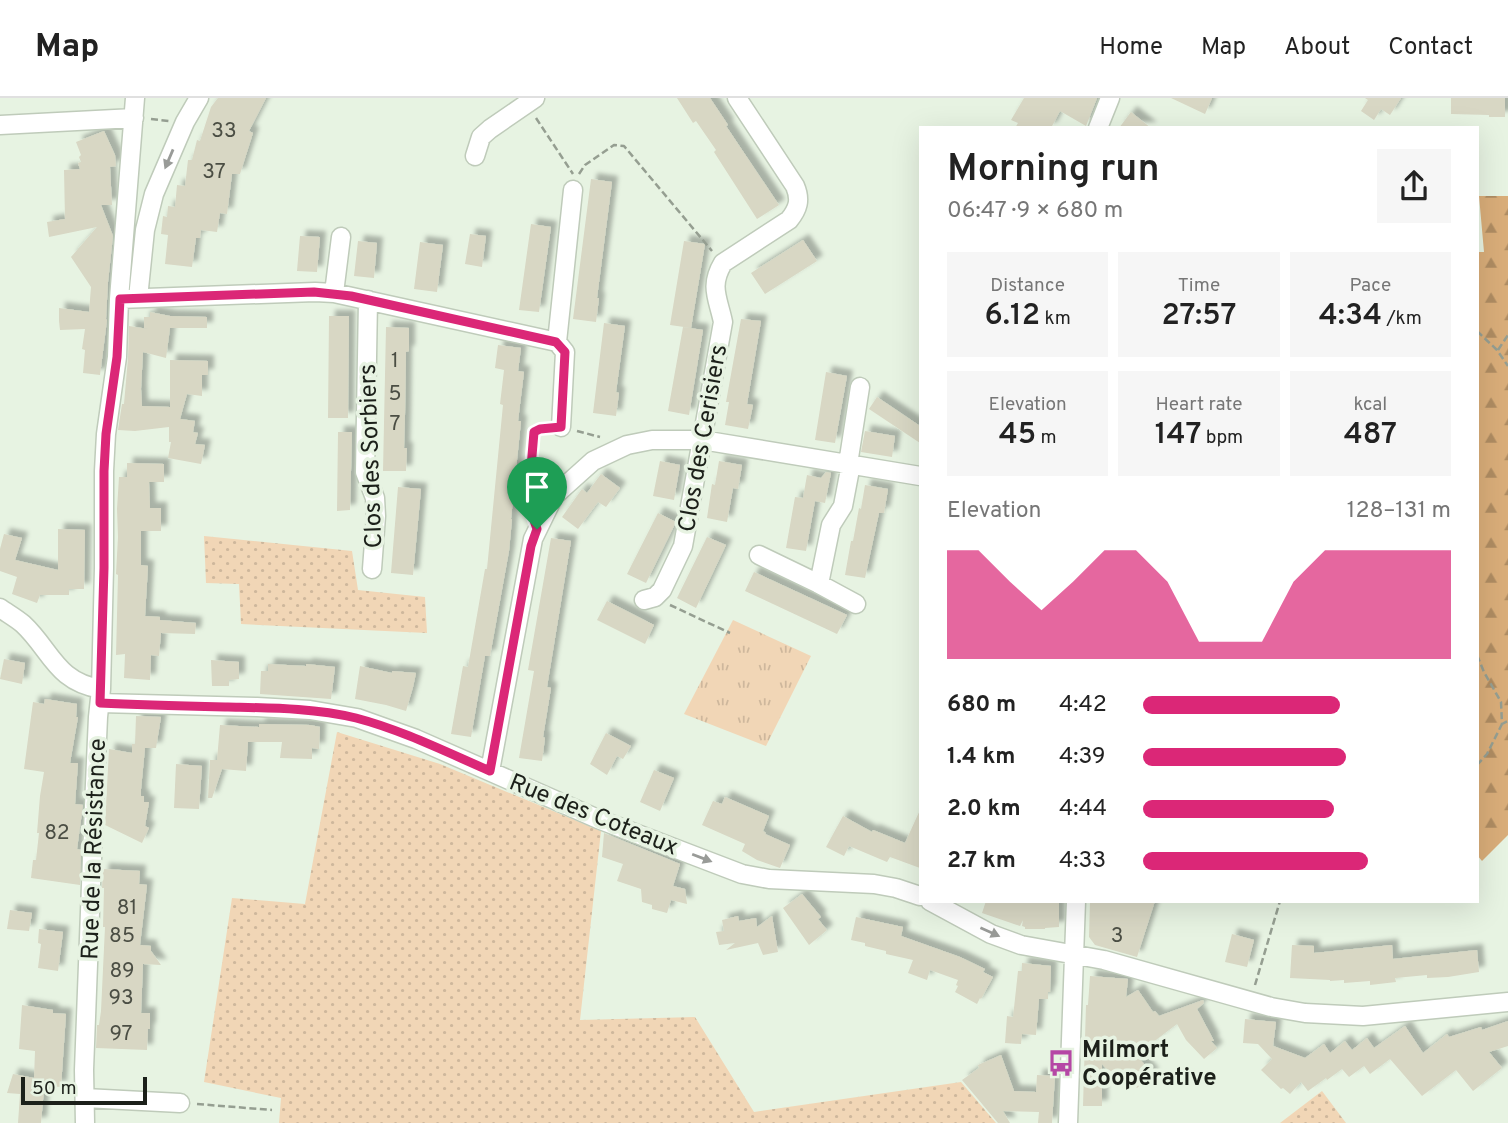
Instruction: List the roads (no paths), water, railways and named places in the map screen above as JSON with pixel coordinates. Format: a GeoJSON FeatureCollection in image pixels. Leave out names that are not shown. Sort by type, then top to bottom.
{"type":"FeatureCollection","features":[{"type":"Feature","properties":{"kind":"street","name":"Rue de la Résistance"},"geometry":{"type":"LineString","coordinates":[[85,1123],[84,1070],[94,793],[101,696],[104,471],[106,434],[117,357],[135,98]]}},
{"type":"Feature","properties":{"kind":"street"},"geometry":{"type":"LineString","coordinates":[[138,298],[145,230],[154,194],[185,122],[199,98]]}},
{"type":"Feature","properties":{"kind":"street","name":"Clos des Cerisiers"},"geometry":{"type":"LineString","coordinates":[[650,598],[662,590],[683,546],[723,322],[715,292],[719,270],[723,263],[789,220],[796,212],[799,202],[795,186],[737,98]]}},
{"type":"Feature","properties":{"kind":"street"},"geometry":{"type":"LineString","coordinates":[[1099,126],[1110,98]]}},
{"type":"Feature","properties":{"kind":"street"},"geometry":{"type":"LineString","coordinates":[[475,156],[481,137],[530,101]]}},
{"type":"Feature","properties":{"kind":"street"},"geometry":{"type":"LineString","coordinates":[[0,125],[134,118]]}},
{"type":"Feature","properties":{"kind":"street"},"geometry":{"type":"LineString","coordinates":[[556,342],[574,184]]}},
{"type":"Feature","properties":{"kind":"street"},"geometry":{"type":"LineString","coordinates":[[334,293],[341,237]]}},
{"type":"Feature","properties":{"kind":"street"},"geometry":{"type":"LineString","coordinates":[[120,299],[334,293],[556,342],[565,352],[561,427]]}},
{"type":"Feature","properties":{"kind":"street","name":"Clos des Sorbiers"},"geometry":{"type":"LineString","coordinates":[[368,300],[365,472],[375,498],[372,569]]}},
{"type":"Feature","properties":{"kind":"street"},"geometry":{"type":"LineString","coordinates":[[819,584],[831,525],[843,506],[860,387]]}},
{"type":"Feature","properties":{"kind":"street"},"geometry":{"type":"LineString","coordinates":[[490,771],[531,546],[554,496],[593,461],[627,445],[652,440],[702,440],[919,476]]}},
{"type":"Feature","properties":{"kind":"street"},"geometry":{"type":"LineString","coordinates":[[759,555],[856,604]]}},
{"type":"Feature","properties":{"kind":"street","name":"Rue des Coteaux"},"geometry":{"type":"LineString","coordinates":[[0,608],[23,624],[60,669],[101,696],[147,705],[297,709],[348,716],[416,738],[598,819],[742,874],[769,880],[874,884],[919,896]]}},
{"type":"Feature","properties":{"kind":"street"},"geometry":{"type":"LineString","coordinates":[[934,903],[991,934],[1021,945],[1104,960],[1250,1002],[1306,1013],[1363,1016],[1508,1002]]}},
{"type":"Feature","properties":{"kind":"street"},"geometry":{"type":"LineString","coordinates":[[1068,1123],[1076,903]]}},
{"type":"Feature","properties":{"kind":"street"},"geometry":{"type":"LineString","coordinates":[[85,1098],[180,1103]]}},
{"type":"Feature","properties":{"kind":"place","name":"Milmort Coopérative"},"geometry":{"type":"Point","coordinates":[1061,1063]}}]}
